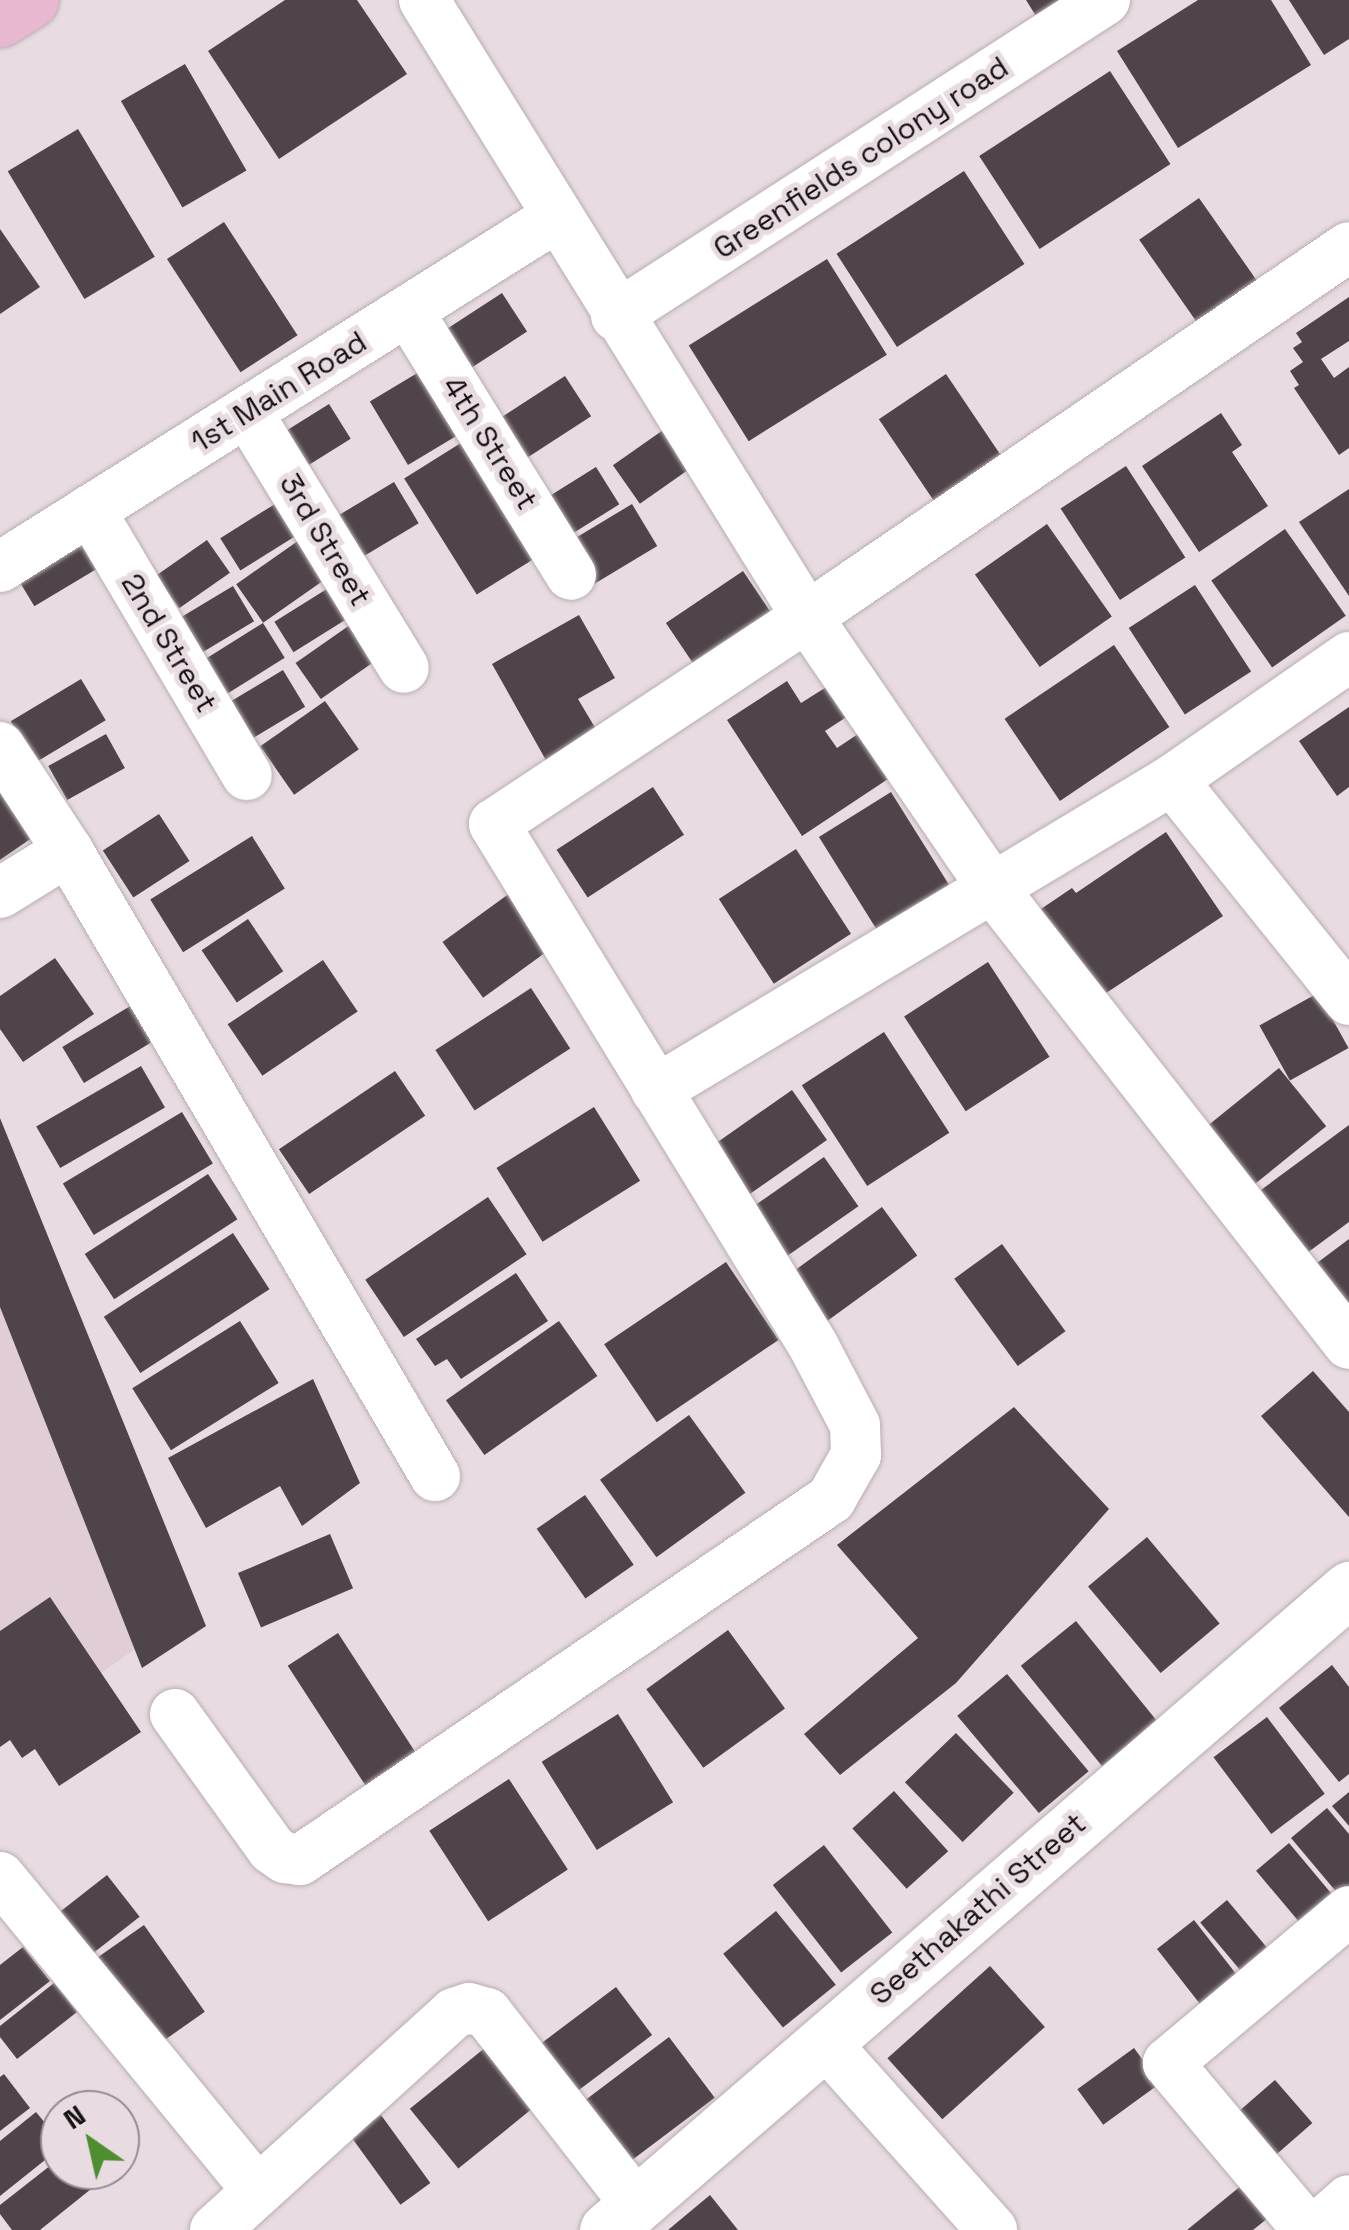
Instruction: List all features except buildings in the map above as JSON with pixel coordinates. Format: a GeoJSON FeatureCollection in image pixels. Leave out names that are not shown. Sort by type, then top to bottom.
{"type":"FeatureCollection","features":[{"type":"Feature","properties":{"kind":"main road"},"geometry":{"type":"LineString","coordinates":[[0,19],[30,0]]}},
{"type":"Feature","properties":{"kind":"street"},"geometry":{"type":"LineString","coordinates":[[424,0],[616,316],[808,617],[994,890],[1349,1344]]}},
{"type":"Feature","properties":{"kind":"street","name":"Greenfields colony road"},"geometry":{"type":"LineString","coordinates":[[616,316],[1105,0]]}},
{"type":"Feature","properties":{"kind":"street","name":"1st Main Road"},"geometry":{"type":"LineString","coordinates":[[0,567],[558,216]]}},
{"type":"Feature","properties":{"kind":"street"},"geometry":{"type":"LineString","coordinates":[[175,1714],[272,1849],[300,1860],[831,1499],[856,1455],[855,1425],[813,1345],[494,824],[808,617],[1349,247]]}},
{"type":"Feature","properties":{"kind":"street","name":"4th Street"},"geometry":{"type":"LineString","coordinates":[[408,310],[571,575]]}},
{"type":"Feature","properties":{"kind":"street","name":"3rd Street"},"geometry":{"type":"LineString","coordinates":[[247,412],[404,668]]}},
{"type":"Feature","properties":{"kind":"street","name":"2nd Street"},"geometry":{"type":"LineString","coordinates":[[90,510],[248,775]]}},
{"type":"Feature","properties":{"kind":"street"},"geometry":{"type":"LineString","coordinates":[[656,1090],[1172,780],[1349,657]]}},
{"type":"Feature","properties":{"kind":"street"},"geometry":{"type":"LineString","coordinates":[[0,747],[68,850],[435,1476]]}},
{"type":"Feature","properties":{"kind":"street"},"geometry":{"type":"LineString","coordinates":[[1172,780],[1349,1000]]}},
{"type":"Feature","properties":{"kind":"street"},"geometry":{"type":"LineString","coordinates":[[0,892],[68,850]]}},
{"type":"Feature","properties":{"kind":"street","name":"Seethakathi Street"},"geometry":{"type":"LineString","coordinates":[[622,2218],[1349,1589]]}},
{"type":"Feature","properties":{"kind":"street"},"geometry":{"type":"LineString","coordinates":[[0,1877],[258,2190]]}},
{"type":"Feature","properties":{"kind":"street"},"geometry":{"type":"LineString","coordinates":[[1349,1911],[1168,2063],[1311,2230],[1349,2200]]}},
{"type":"Feature","properties":{"kind":"street"},"geometry":{"type":"LineString","coordinates":[[215,2230],[454,2013],[469,2008],[487,2013],[622,2218]]}},
{"type":"Feature","properties":{"kind":"street"},"geometry":{"type":"LineString","coordinates":[[825,2043],[992,2230]]}},
{"type":"Feature","properties":{"kind":"shaded area"},"geometry":{"type":"Polygon","coordinates":[[[0,1226],[167,1627],[0,1744],[0,1226]]]}}]}
